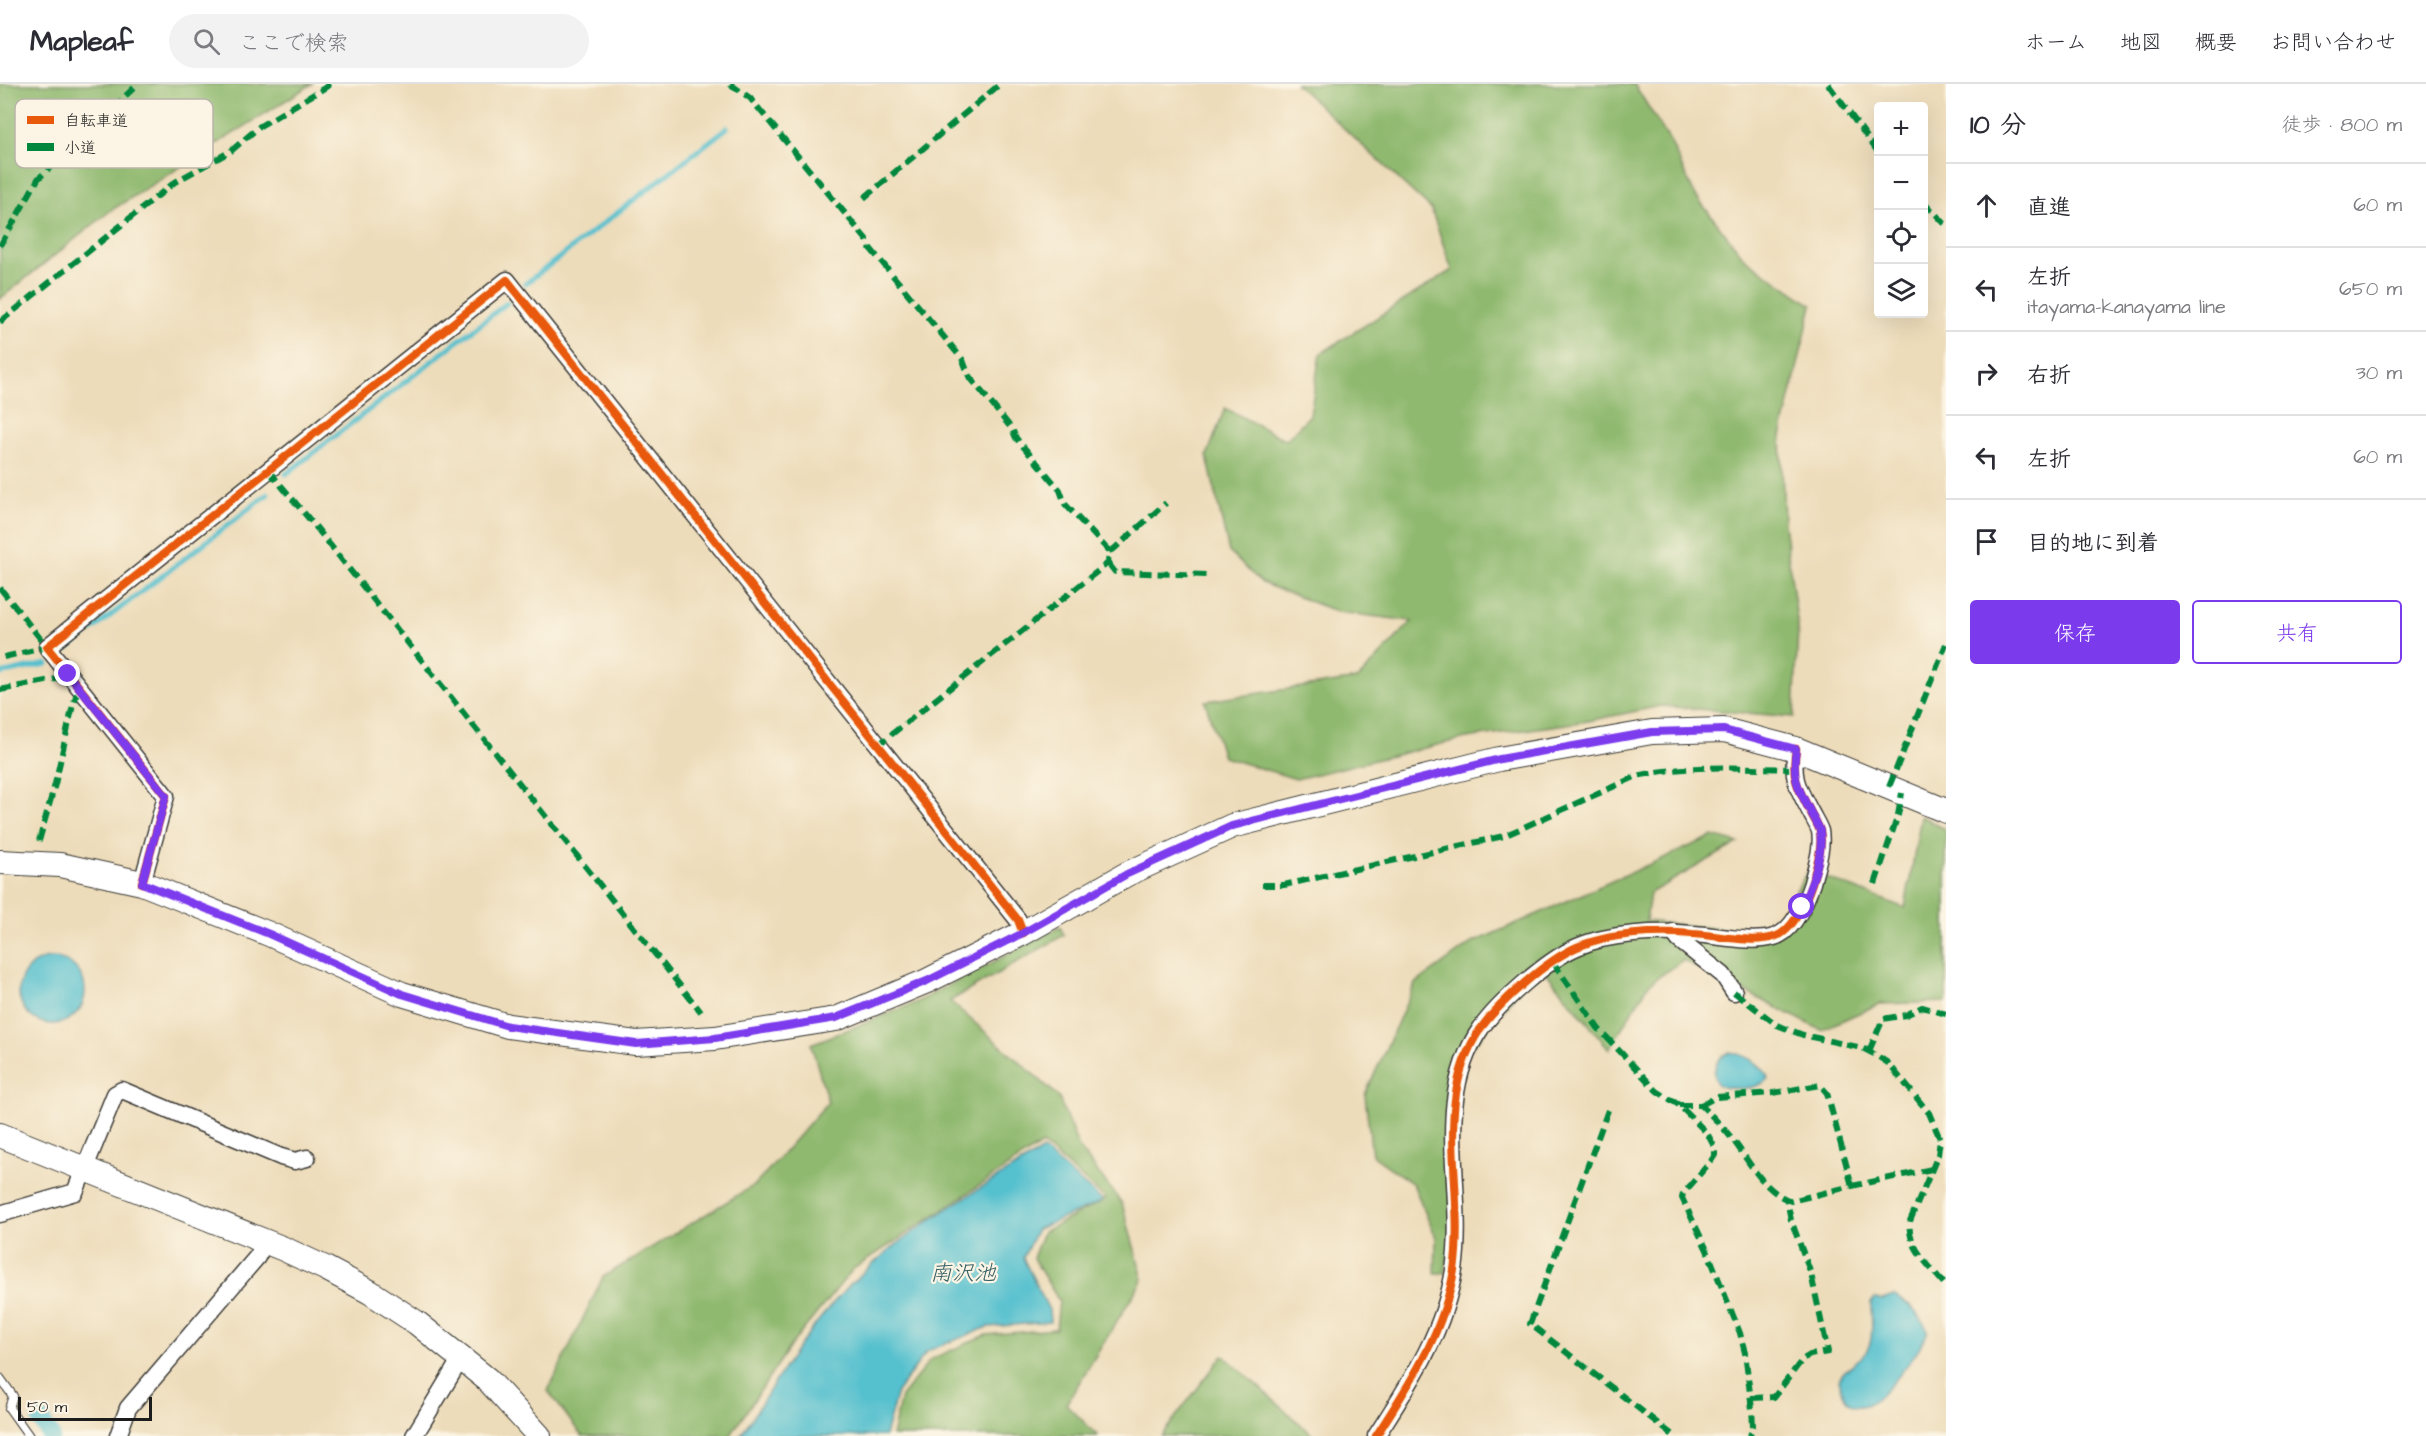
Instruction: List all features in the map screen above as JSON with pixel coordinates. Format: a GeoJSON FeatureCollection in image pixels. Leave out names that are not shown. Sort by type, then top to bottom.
{"type":"FeatureCollection","features":[{"type":"Feature","properties":{"kind":"main road"},"geometry":{"type":"LineString","coordinates":[[0,862],[60,865],[142,883],[269,934],[402,994],[508,1026],[636,1044],[715,1038],[836,1018],[927,981],[1023,933],[1127,874],[1232,826],[1500,759],[1652,732],[1724,730],[1796,749],[1946,812]]}},
{"type":"Feature","properties":{"kind":"main road"},"geometry":{"type":"LineString","coordinates":[[0,1135],[265,1242],[325,1268],[370,1292],[417,1323],[460,1360],[488,1380],[539,1436]]}},
{"type":"Feature","properties":{"kind":"street"},"geometry":{"type":"LineString","coordinates":[[142,883],[166,796],[46,647],[507,280],[1018,920],[1023,933]]}},
{"type":"Feature","properties":{"kind":"street"},"geometry":{"type":"LineString","coordinates":[[1376,1436],[1430,1347],[1449,1294],[1456,1242],[1453,1123],[1455,1095],[1469,1049],[1481,1028],[1498,1008],[1533,976],[1575,947],[1613,938],[1673,932],[1758,940],[1776,937],[1786,930],[1802,907],[1811,886],[1821,848],[1820,830],[1799,792],[1793,769],[1796,749]]}},
{"type":"Feature","properties":{"kind":"street"},"geometry":{"type":"LineString","coordinates":[[1673,932],[1679,940],[1724,975],[1734,992]]}},
{"type":"Feature","properties":{"kind":"street"},"geometry":{"type":"LineString","coordinates":[[0,1214],[75,1192],[115,1094],[122,1090],[282,1157],[295,1161],[307,1158]]}},
{"type":"Feature","properties":{"kind":"street"},"geometry":{"type":"LineString","coordinates":[[118,1436],[128,1408],[257,1257],[265,1242]]}},
{"type":"Feature","properties":{"kind":"street"},"geometry":{"type":"LineString","coordinates":[[414,1436],[460,1360]]}},
{"type":"Feature","properties":{"kind":"lane"},"geometry":{"type":"LineString","coordinates":[[0,1378],[13,1396],[9,1408],[29,1436]]}},
{"type":"Feature","properties":{"kind":"green space"},"geometry":{"type":"Polygon","coordinates":[[[0,84],[312,84],[213,146],[213,99],[15,99],[15,168],[178,168],[110,211],[0,299],[0,84]]]}},
{"type":"Feature","properties":{"kind":"green space"},"geometry":{"type":"Polygon","coordinates":[[[1296,84],[1634,84],[1670,141],[1695,195],[1745,259],[1812,305],[1781,436],[1784,524],[1798,628],[1794,717],[1661,706],[1588,721],[1466,738],[1296,779],[1223,757],[1205,701],[1358,679],[1412,621],[1338,612],[1262,583],[1229,552],[1207,456],[1225,408],[1286,440],[1310,415],[1320,354],[1452,270],[1431,209],[1296,84]]]}},
{"type":"Feature","properties":{"kind":"green space"},"geometry":{"type":"Polygon","coordinates":[[[1921,816],[1946,830],[1946,1002],[1879,1004],[1821,1030],[1683,960],[1649,984],[1609,1049],[1540,965],[1454,1069],[1452,1230],[1445,1273],[1435,1273],[1436,1238],[1413,1184],[1372,1155],[1365,1095],[1415,984],[1470,944],[1713,836],[1738,843],[1650,893],[1646,921],[1750,932],[1777,922],[1808,871],[1905,908],[1921,816]]]}},
{"type":"Feature","properties":{"kind":"green space"},"geometry":{"type":"Polygon","coordinates":[[[1060,927],[1064,935],[950,1001],[1058,1096],[1079,1148],[1122,1203],[1143,1279],[1066,1404],[1098,1436],[892,1436],[901,1397],[931,1359],[986,1335],[1056,1329],[1059,1301],[1033,1258],[1043,1232],[1106,1199],[1042,1144],[853,1269],[791,1345],[730,1436],[582,1436],[548,1391],[603,1277],[756,1184],[828,1102],[811,1044],[915,1003],[1060,927]]]}},
{"type":"Feature","properties":{"kind":"green space"},"geometry":{"type":"Polygon","coordinates":[[[1223,1355],[1314,1436],[1161,1436],[1223,1355]]]}},
{"type":"Feature","properties":{"kind":"water"},"geometry":{"type":"Polygon","coordinates":[[[52,958],[65,961],[75,968],[82,978],[85,991],[82,1004],[75,1014],[65,1021],[52,1024],[39,1021],[29,1014],[22,1004],[19,991],[22,978],[29,968],[39,961],[52,958]]]}},
{"type":"Feature","properties":{"kind":"water"},"geometry":{"type":"Polygon","coordinates":[[[1730,1052],[1752,1061],[1762,1068],[1768,1078],[1758,1085],[1744,1088],[1729,1088],[1717,1084],[1716,1065],[1730,1052]]]}},
{"type":"Feature","properties":{"kind":"water","name":"南沢池"},"geometry":{"type":"Polygon","coordinates":[[[1043,1150],[1103,1201],[1037,1229],[1023,1258],[1049,1310],[1050,1322],[988,1327],[927,1351],[897,1392],[885,1436],[740,1436],[778,1377],[820,1319],[872,1264],[919,1228],[1043,1150]]]}},
{"type":"Feature","properties":{"kind":"water"},"geometry":{"type":"Polygon","coordinates":[[[1894,1296],[1914,1310],[1928,1330],[1910,1362],[1889,1387],[1868,1403],[1855,1406],[1845,1397],[1839,1379],[1868,1348],[1872,1334],[1871,1303],[1875,1298],[1882,1300],[1894,1296]]]}},
{"type":"Feature","properties":{"kind":"waterway"},"geometry":{"type":"LineString","coordinates":[[525,284],[727,128]]}},
{"type":"Feature","properties":{"kind":"waterway"},"geometry":{"type":"LineString","coordinates":[[286,474],[507,303]]}},
{"type":"Feature","properties":{"kind":"waterway"},"geometry":{"type":"LineString","coordinates":[[66,650],[268,494]]}},
{"type":"Feature","properties":{"kind":"waterway"},"geometry":{"type":"LineString","coordinates":[[0,674],[47,664]]}},
{"type":"Feature","properties":{"kind":"waterway"},"geometry":{"type":"LineString","coordinates":[[40,1419],[51,1436]]}},
{"type":"Feature","properties":{"kind":"marked path"},"geometry":{"type":"LineString","coordinates":[[122,99],[138,84]]}},
{"type":"Feature","properties":{"kind":"marked path"},"geometry":{"type":"LineString","coordinates":[[213,161],[231,151],[260,126],[331,84]]}},
{"type":"Feature","properties":{"kind":"marked path"},"geometry":{"type":"LineString","coordinates":[[730,84],[750,98],[866,239],[870,248],[963,360],[969,376],[1012,429],[1016,438],[1060,490],[1065,504],[1109,551],[1108,563],[878,745]]}},
{"type":"Feature","properties":{"kind":"marked path"},"geometry":{"type":"LineString","coordinates":[[864,198],[1000,84]]}},
{"type":"Feature","properties":{"kind":"marked path"},"geometry":{"type":"LineString","coordinates":[[1828,84],[1874,147]]}},
{"type":"Feature","properties":{"kind":"marked path"},"geometry":{"type":"LineString","coordinates":[[0,246],[38,179],[50,168]]}},
{"type":"Feature","properties":{"kind":"marked path"},"geometry":{"type":"LineString","coordinates":[[0,322],[175,182],[200,168]]}},
{"type":"Feature","properties":{"kind":"marked path"},"geometry":{"type":"LineString","coordinates":[[1928,206],[1946,225]]}},
{"type":"Feature","properties":{"kind":"marked path"},"geometry":{"type":"LineString","coordinates":[[269,471],[701,1012]]}},
{"type":"Feature","properties":{"kind":"marked path"},"geometry":{"type":"LineString","coordinates":[[1109,551],[1166,503]]}},
{"type":"Feature","properties":{"kind":"marked path"},"geometry":{"type":"LineString","coordinates":[[1108,563],[1115,572],[1207,575]]}},
{"type":"Feature","properties":{"kind":"marked path"},"geometry":{"type":"LineString","coordinates":[[0,588],[47,647],[0,658]]}},
{"type":"Feature","properties":{"kind":"marked path"},"geometry":{"type":"LineString","coordinates":[[1889,787],[1946,644]]}},
{"type":"Feature","properties":{"kind":"marked path"},"geometry":{"type":"LineString","coordinates":[[0,690],[56,679],[68,674]]}},
{"type":"Feature","properties":{"kind":"marked path"},"geometry":{"type":"LineString","coordinates":[[39,841],[73,705],[81,690]]}},
{"type":"Feature","properties":{"kind":"marked path"},"geometry":{"type":"LineString","coordinates":[[1262,885],[1284,885],[1504,836],[1637,776],[1695,768],[1793,769]]}},
{"type":"Feature","properties":{"kind":"marked path"},"geometry":{"type":"LineString","coordinates":[[1875,884],[1898,815],[1902,793]]}},
{"type":"Feature","properties":{"kind":"marked path"},"geometry":{"type":"LineString","coordinates":[[1553,962],[1598,1028],[1657,1091],[1679,1105],[1707,1133],[1715,1148],[1715,1155],[1682,1198],[1707,1250],[1740,1333],[1745,1353],[1752,1409],[1753,1426],[1750,1436]]}},
{"type":"Feature","properties":{"kind":"marked path"},"geometry":{"type":"LineString","coordinates":[[1734,992],[1777,1025],[1803,1035],[1862,1048],[1874,1054],[1888,1063],[1929,1113],[1940,1139],[1938,1155],[1910,1221],[1910,1230],[1921,1256],[1946,1286]]}},
{"type":"Feature","properties":{"kind":"marked path"},"geometry":{"type":"LineString","coordinates":[[1869,1051],[1883,1019],[1906,1015],[1922,1007],[1946,1014]]}},
{"type":"Feature","properties":{"kind":"marked path"},"geometry":{"type":"LineString","coordinates":[[1701,1105],[1716,1097],[1773,1093],[1820,1085],[1827,1093],[1852,1186]]}},
{"type":"Feature","properties":{"kind":"marked path"},"geometry":{"type":"LineString","coordinates":[[1679,1105],[1701,1105],[1729,1135],[1765,1183],[1791,1201],[1932,1169]]}},
{"type":"Feature","properties":{"kind":"marked path"},"geometry":{"type":"LineString","coordinates":[[1608,1110],[1530,1324],[1674,1436]]}},
{"type":"Feature","properties":{"kind":"marked path"},"geometry":{"type":"LineString","coordinates":[[1751,1398],[1774,1397],[1802,1360],[1810,1355],[1828,1352],[1811,1274],[1791,1220],[1787,1200]]}},
{"type":"Feature","properties":{"kind":"cycle path"},"geometry":{"type":"LineString","coordinates":[[142,883],[166,796],[47,647],[507,280],[1018,920],[1023,933]]}},
{"type":"Feature","properties":{"kind":"cycle path"},"geometry":{"type":"LineString","coordinates":[[1376,1436],[1424,1357],[1449,1293],[1457,1240],[1453,1146],[1457,1085],[1466,1056],[1481,1028],[1512,994],[1538,971],[1565,953],[1590,942],[1634,934],[1664,933],[1755,940],[1774,937],[1787,929],[1798,915],[1809,890],[1821,844],[1819,829],[1802,797],[1795,776],[1796,749]]}},
{"type":"Feature","properties":{"kind":"route"},"geometry":{"type":"LineString","coordinates":[[68,674],[166,796],[142,883],[269,934],[402,994],[508,1026],[636,1044],[715,1038],[836,1018],[927,981],[1023,933],[1127,874],[1232,826],[1500,759],[1652,732],[1724,730],[1796,749],[1793,769],[1799,792],[1820,830],[1821,848],[1811,886],[1802,907]]}}]}
